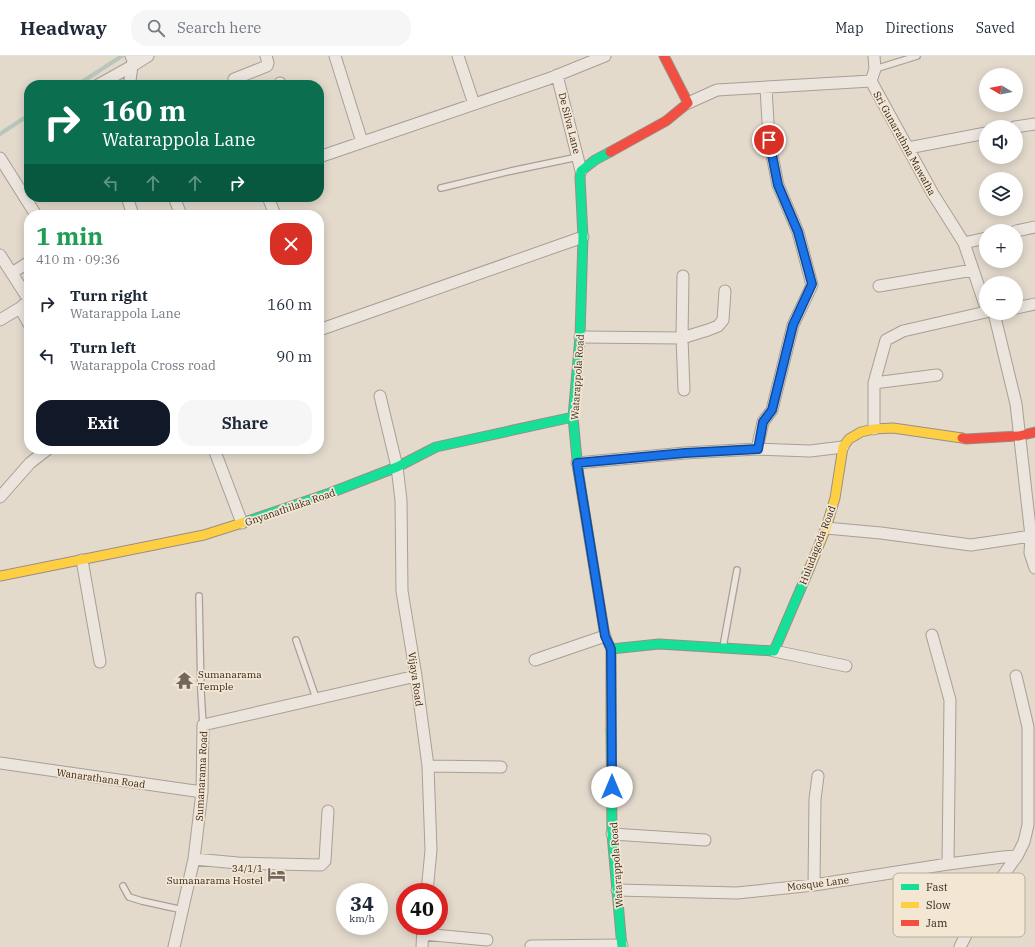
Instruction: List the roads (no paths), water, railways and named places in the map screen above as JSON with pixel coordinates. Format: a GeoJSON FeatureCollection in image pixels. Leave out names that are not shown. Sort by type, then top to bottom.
{"type":"FeatureCollection","features":[{"type":"Feature","properties":{"kind":"street"},"geometry":{"type":"LineString","coordinates":[[105,80],[132,61],[148,56]]}},
{"type":"Feature","properties":{"kind":"street"},"geometry":{"type":"LineString","coordinates":[[234,79],[267,66],[268,63],[266,56]]}},
{"type":"Feature","properties":{"kind":"street"},"geometry":{"type":"LineString","coordinates":[[335,56],[362,142]]}},
{"type":"Feature","properties":{"kind":"street"},"geometry":{"type":"LineString","coordinates":[[458,56],[474,104]]}},
{"type":"Feature","properties":{"kind":"street"},"geometry":{"type":"LineString","coordinates":[[324,155],[558,75],[605,56]]}},
{"type":"Feature","properties":{"kind":"street"},"geometry":{"type":"LineString","coordinates":[[581,171],[595,160],[666,121],[688,103],[664,56]]}},
{"type":"Feature","properties":{"kind":"street"},"geometry":{"type":"LineString","coordinates":[[871,81],[875,69],[874,56]]}},
{"type":"Feature","properties":{"kind":"street"},"geometry":{"type":"LineString","coordinates":[[130,80],[132,61]]}},
{"type":"Feature","properties":{"kind":"street","name":"De Silva Lane"},"geometry":{"type":"LineString","coordinates":[[558,75],[581,171]]}},
{"type":"Feature","properties":{"kind":"street","name":"Sri Gunarathna Mawatha"},"geometry":{"type":"LineString","coordinates":[[688,103],[717,90],[871,81],[933,194],[964,243],[979,286]]}},
{"type":"Feature","properties":{"kind":"street"},"geometry":{"type":"LineString","coordinates":[[758,449],[763,422],[772,410],[793,325],[812,284],[798,232],[778,185],[769,140],[766,88]]}},
{"type":"Feature","properties":{"kind":"street"},"geometry":{"type":"LineString","coordinates":[[1023,126],[1035,124]]}},
{"type":"Feature","properties":{"kind":"street"},"geometry":{"type":"LineString","coordinates":[[908,148],[979,134]]}},
{"type":"Feature","properties":{"kind":"street"},"geometry":{"type":"LineString","coordinates":[[0,158],[24,196]]}},
{"type":"Feature","properties":{"kind":"street","name":"Watarappola Road"},"geometry":{"type":"LineString","coordinates":[[581,171],[583,237],[580,337],[573,417],[577,463],[605,636],[611,649],[612,834],[622,946]]}},
{"type":"Feature","properties":{"kind":"street"},"geometry":{"type":"LineString","coordinates":[[1023,230],[1035,227]]}},
{"type":"Feature","properties":{"kind":"street"},"geometry":{"type":"LineString","coordinates":[[324,328],[583,237]]}},
{"type":"Feature","properties":{"kind":"street"},"geometry":{"type":"LineString","coordinates":[[964,243],[979,240]]}},
{"type":"Feature","properties":{"kind":"street"},"geometry":{"type":"LineString","coordinates":[[0,255],[24,292]]}},
{"type":"Feature","properties":{"kind":"street"},"geometry":{"type":"LineString","coordinates":[[12,273],[24,265]]}},
{"type":"Feature","properties":{"kind":"street"},"geometry":{"type":"LineString","coordinates":[[879,286],[974,270]]}},
{"type":"Feature","properties":{"kind":"street"},"geometry":{"type":"LineString","coordinates":[[683,276],[682,338],[684,390]]}},
{"type":"Feature","properties":{"kind":"street"},"geometry":{"type":"LineString","coordinates":[[580,337],[682,338],[718,326],[723,320],[725,291]]}},
{"type":"Feature","properties":{"kind":"street"},"geometry":{"type":"LineString","coordinates":[[0,320],[24,304]]}},
{"type":"Feature","properties":{"kind":"street"},"geometry":{"type":"LineString","coordinates":[[1023,307],[1035,304]]}},
{"type":"Feature","properties":{"kind":"street"},"geometry":{"type":"LineString","coordinates":[[20,308],[24,315]]}},
{"type":"Feature","properties":{"kind":"street"},"geometry":{"type":"LineString","coordinates":[[874,429],[874,384],[886,340],[903,331],[979,314]]}},
{"type":"Feature","properties":{"kind":"street"},"geometry":{"type":"LineString","coordinates":[[996,320],[1016,404],[1035,568]]}},
{"type":"Feature","properties":{"kind":"street"},"geometry":{"type":"LineString","coordinates":[[874,384],[936,375]]}},
{"type":"Feature","properties":{"kind":"street","name":"Vijaya Road"},"geometry":{"type":"LineString","coordinates":[[380,396],[397,467],[401,500],[402,591],[416,676],[428,766],[431,850],[428,883]]}},
{"type":"Feature","properties":{"kind":"street","name":"Gnyanathilaka Road"},"geometry":{"type":"LineString","coordinates":[[0,576],[204,535],[330,493],[397,467],[436,447],[573,417]]}},
{"type":"Feature","properties":{"kind":"street"},"geometry":{"type":"LineString","coordinates":[[577,463],[685,453],[758,449],[810,451],[843,447],[849,439],[861,432],[874,429],[893,428],[966,439],[1019,436],[1035,432]]}},
{"type":"Feature","properties":{"kind":"street","name":"Huludagoda Road"},"geometry":{"type":"LineString","coordinates":[[774,651],[826,528],[835,498],[843,447]]}},
{"type":"Feature","properties":{"kind":"street"},"geometry":{"type":"LineString","coordinates":[[0,497],[30,464],[42,454]]}},
{"type":"Feature","properties":{"kind":"street"},"geometry":{"type":"LineString","coordinates":[[216,454],[242,523]]}},
{"type":"Feature","properties":{"kind":"street"},"geometry":{"type":"LineString","coordinates":[[826,528],[880,533],[971,545],[1031,536]]}},
{"type":"Feature","properties":{"kind":"street"},"geometry":{"type":"LineString","coordinates":[[82,560],[100,662]]}},
{"type":"Feature","properties":{"kind":"street"},"geometry":{"type":"LineString","coordinates":[[932,635],[950,700],[948,864]]}},
{"type":"Feature","properties":{"kind":"street"},"geometry":{"type":"LineString","coordinates":[[535,660],[605,636]]}},
{"type":"Feature","properties":{"kind":"street"},"geometry":{"type":"LineString","coordinates":[[611,649],[660,644],[723,647],[774,651],[846,666]]}},
{"type":"Feature","properties":{"kind":"street","name":"Sumanarama Road"},"geometry":{"type":"LineString","coordinates":[[174,947],[194,859],[202,792],[203,725],[416,676]]}},
{"type":"Feature","properties":{"kind":"street"},"geometry":{"type":"LineString","coordinates":[[1005,873],[1017,856],[1024,842],[1032,811],[1031,726],[1016,676]]}},
{"type":"Feature","properties":{"kind":"street","name":"Wanarathana Road"},"geometry":{"type":"LineString","coordinates":[[0,763],[202,792]]}},
{"type":"Feature","properties":{"kind":"street"},"geometry":{"type":"LineString","coordinates":[[428,766],[501,768]]}},
{"type":"Feature","properties":{"kind":"street"},"geometry":{"type":"LineString","coordinates":[[814,885],[815,799],[818,776]]}},
{"type":"Feature","properties":{"kind":"street"},"geometry":{"type":"LineString","coordinates":[[194,859],[238,863],[321,865],[325,861],[328,811]]}},
{"type":"Feature","properties":{"kind":"street"},"geometry":{"type":"LineString","coordinates":[[612,834],[705,840]]}},
{"type":"Feature","properties":{"kind":"street","name":"Mosque Lane"},"geometry":{"type":"LineString","coordinates":[[617,890],[737,893],[814,885],[948,864],[1017,856]]}},
{"type":"Feature","properties":{"kind":"street"},"geometry":{"type":"LineString","coordinates":[[448,934],[487,940]]}},
{"type":"Feature","properties":{"kind":"street"},"geometry":{"type":"LineString","coordinates":[[422,947],[423,935]]}},
{"type":"Feature","properties":{"kind":"street"},"geometry":{"type":"LineString","coordinates":[[960,947],[965,937]]}},
{"type":"Feature","properties":{"kind":"street"},"geometry":{"type":"LineString","coordinates":[[531,946],[622,946]]}},
{"type":"Feature","properties":{"kind":"lane"},"geometry":{"type":"LineString","coordinates":[[875,69],[917,56]]}},
{"type":"Feature","properties":{"kind":"lane"},"geometry":{"type":"LineString","coordinates":[[441,188],[578,157]]}},
{"type":"Feature","properties":{"kind":"lane"},"geometry":{"type":"LineString","coordinates":[[723,647],[737,570]]}},
{"type":"Feature","properties":{"kind":"lane"},"geometry":{"type":"LineString","coordinates":[[199,596],[203,725]]}},
{"type":"Feature","properties":{"kind":"lane"},"geometry":{"type":"LineString","coordinates":[[296,640],[316,698]]}},
{"type":"Feature","properties":{"kind":"lane"},"geometry":{"type":"LineString","coordinates":[[123,886],[129,896],[142,901],[183,910]]}},
{"type":"Feature","properties":{"kind":"waterway"},"geometry":{"type":"LineString","coordinates":[[85,80],[122,56]]}},
{"type":"Feature","properties":{"kind":"waterway"},"geometry":{"type":"LineString","coordinates":[[0,134],[24,118]]}},
{"type":"Feature","properties":{"kind":"place","name":"Sumanarama Temple"},"geometry":{"type":"Point","coordinates":[185,680]}},
{"type":"Feature","properties":{"kind":"place","name":"34/1/1 Sumanarama Hostel"},"geometry":{"type":"Point","coordinates":[276,874]}}]}
